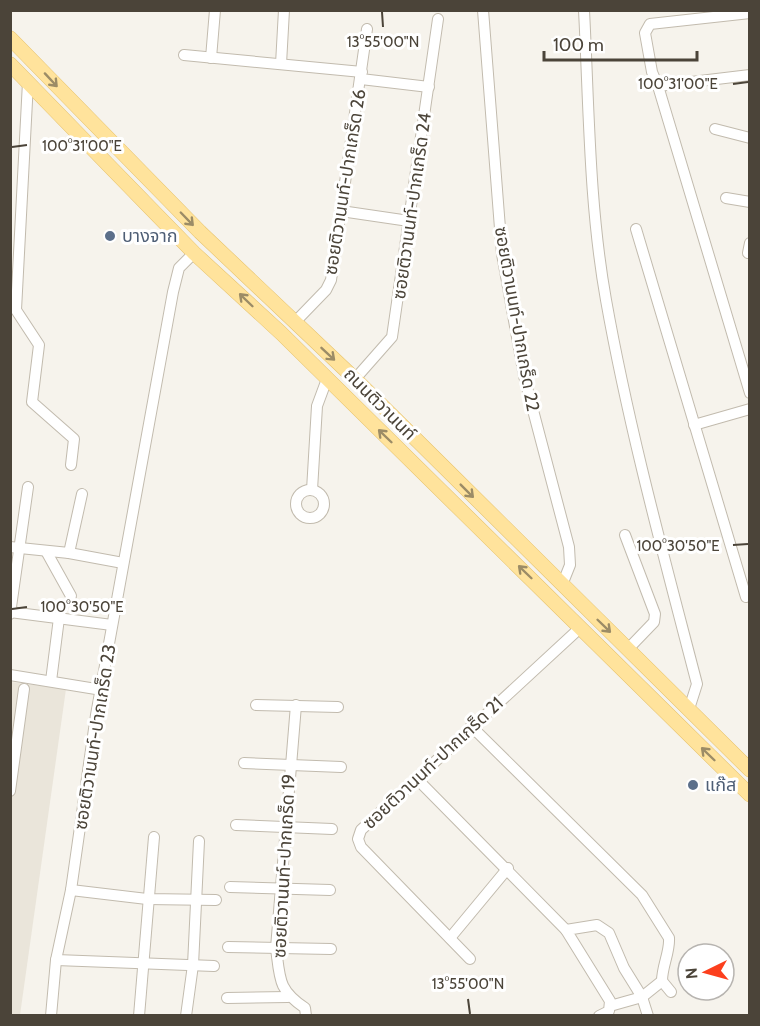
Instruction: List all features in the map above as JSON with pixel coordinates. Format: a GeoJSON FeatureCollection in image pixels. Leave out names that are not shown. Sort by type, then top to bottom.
{"type":"FeatureCollection","features":[{"type":"Feature","properties":{"kind":"main road","name":"ถนนติวานนท์"},"geometry":{"type":"LineString","coordinates":[[10,38],[200,232],[355,379],[750,770]]}},
{"type":"Feature","properties":{"kind":"main road","name":"ถนนติวานนท์"},"geometry":{"type":"LineString","coordinates":[[10,64],[194,253],[327,379],[750,795]]}},
{"type":"Feature","properties":{"kind":"main road"},"geometry":{"type":"LineString","coordinates":[[551,598],[562,585]]}},
{"type":"Feature","properties":{"kind":"street"},"geometry":{"type":"LineString","coordinates":[[211,58],[215,10]]}},
{"type":"Feature","properties":{"kind":"street"},"geometry":{"type":"LineString","coordinates":[[280,64],[284,10]]}},
{"type":"Feature","properties":{"kind":"street","name":"ซอยติวานนท์-ปากเกร็ด 22"},"geometry":{"type":"LineString","coordinates":[[483,10],[502,254],[524,376],[569,548],[570,565],[562,585]]}},
{"type":"Feature","properties":{"kind":"street"},"geometry":{"type":"LineString","coordinates":[[584,10],[593,183],[606,299],[637,443],[697,684],[689,709]]}},
{"type":"Feature","properties":{"kind":"street"},"geometry":{"type":"LineString","coordinates":[[750,13],[650,24],[645,33],[652,72],[750,393]]}},
{"type":"Feature","properties":{"kind":"street","name":"ซอยติวานนท์-ปากเกร็ด 24"},"geometry":{"type":"LineString","coordinates":[[355,379],[392,336],[438,20]]}},
{"type":"Feature","properties":{"kind":"street","name":"ซอยติวานนท์-ปากเกร็ด 26"},"geometry":{"type":"LineString","coordinates":[[295,322],[326,290],[331,280],[367,29]]}},
{"type":"Feature","properties":{"kind":"street"},"geometry":{"type":"LineString","coordinates":[[184,55],[280,64],[429,87]]}},
{"type":"Feature","properties":{"kind":"street"},"geometry":{"type":"LineString","coordinates":[[658,86],[750,75]]}},
{"type":"Feature","properties":{"kind":"street"},"geometry":{"type":"LineString","coordinates":[[28,82],[16,310],[39,345],[32,402],[74,438],[71,465]]}},
{"type":"Feature","properties":{"kind":"street"},"geometry":{"type":"LineString","coordinates":[[715,129],[750,138]]}},
{"type":"Feature","properties":{"kind":"street"},"geometry":{"type":"LineString","coordinates":[[726,198],[750,202]]}},
{"type":"Feature","properties":{"kind":"street"},"geometry":{"type":"LineString","coordinates":[[341,211],[409,221]]}},
{"type":"Feature","properties":{"kind":"street"},"geometry":{"type":"LineString","coordinates":[[636,229],[746,597]]}},
{"type":"Feature","properties":{"kind":"street","name":"ซอยติวานนท์-ปากเกร็ด 23"},"geometry":{"type":"LineString","coordinates":[[51,1016],[56,960],[71,890],[112,626],[173,292],[179,268],[194,253]]}},
{"type":"Feature","properties":{"kind":"street"},"geometry":{"type":"LineString","coordinates":[[312,490],[317,406],[327,379]]}},
{"type":"Feature","properties":{"kind":"street"},"geometry":{"type":"LineString","coordinates":[[694,425],[750,409]]}},
{"type":"Feature","properties":{"kind":"street"},"geometry":{"type":"LineString","coordinates":[[28,487],[15,548],[11,613],[112,626]]}},
{"type":"Feature","properties":{"kind":"street"},"geometry":{"type":"LineString","coordinates":[[69,553],[82,494]]}},
{"type":"Feature","properties":{"kind":"street"},"geometry":{"type":"LineString","coordinates":[[625,535],[655,614],[654,622],[628,649]]}},
{"type":"Feature","properties":{"kind":"street"},"geometry":{"type":"LineString","coordinates":[[15,548],[69,553],[123,563]]}},
{"type":"Feature","properties":{"kind":"street"},"geometry":{"type":"LineString","coordinates":[[46,551],[71,596]]}},
{"type":"Feature","properties":{"kind":"street"},"geometry":{"type":"LineString","coordinates":[[51,681],[59,618]]}},
{"type":"Feature","properties":{"kind":"street","name":"ซอยติวานนท์-ปากเกร็ด 21"},"geometry":{"type":"LineString","coordinates":[[470,959],[361,847],[358,839],[361,830],[471,726],[581,627]]}},
{"type":"Feature","properties":{"kind":"street"},"geometry":{"type":"LineString","coordinates":[[10,675],[102,690]]}},
{"type":"Feature","properties":{"kind":"street"},"geometry":{"type":"LineString","coordinates":[[10,790],[16,711],[24,688]]}},
{"type":"Feature","properties":{"kind":"street"},"geometry":{"type":"LineString","coordinates":[[256,705],[338,707]]}},
{"type":"Feature","properties":{"kind":"street","name":"ซอยติวานนท์-ปากเกร็ด 19"},"geometry":{"type":"LineString","coordinates":[[296,705],[276,948],[281,985],[288,997],[305,1008],[306,1016]]}},
{"type":"Feature","properties":{"kind":"street"},"geometry":{"type":"LineString","coordinates":[[471,726],[642,895],[669,938],[670,945],[662,966],[662,981],[671,992]]}},
{"type":"Feature","properties":{"kind":"street"},"geometry":{"type":"LineString","coordinates":[[244,763],[341,767]]}},
{"type":"Feature","properties":{"kind":"street"},"geometry":{"type":"LineString","coordinates":[[416,778],[508,868],[566,930],[610,1001],[609,1011],[599,1016]]}},
{"type":"Feature","properties":{"kind":"street"},"geometry":{"type":"LineString","coordinates":[[236,825],[332,829]]}},
{"type":"Feature","properties":{"kind":"street"},"geometry":{"type":"LineString","coordinates":[[139,1016],[154,837]]}},
{"type":"Feature","properties":{"kind":"street"},"geometry":{"type":"LineString","coordinates":[[186,1016],[193,965],[199,841]]}},
{"type":"Feature","properties":{"kind":"street"},"geometry":{"type":"LineString","coordinates":[[450,938],[508,868]]}},
{"type":"Feature","properties":{"kind":"street"},"geometry":{"type":"LineString","coordinates":[[230,887],[330,890]]}},
{"type":"Feature","properties":{"kind":"street"},"geometry":{"type":"LineString","coordinates":[[71,890],[147,899],[216,900]]}},
{"type":"Feature","properties":{"kind":"street"},"geometry":{"type":"LineString","coordinates":[[566,930],[597,925],[609,933],[624,968],[642,997],[648,1016]]}},
{"type":"Feature","properties":{"kind":"street"},"geometry":{"type":"LineString","coordinates":[[228,947],[331,949]]}},
{"type":"Feature","properties":{"kind":"street"},"geometry":{"type":"LineString","coordinates":[[56,960],[214,966]]}},
{"type":"Feature","properties":{"kind":"street"},"geometry":{"type":"LineString","coordinates":[[610,1006],[642,997],[662,981]]}},
{"type":"Feature","properties":{"kind":"street"},"geometry":{"type":"LineString","coordinates":[[227,998],[288,997]]}},
{"type":"Feature","properties":{"kind":"shaded area"},"geometry":{"type":"Polygon","coordinates":[[[11,682],[66,689],[20,1015],[11,1016],[11,682]]]}},
{"type":"Feature","properties":{"kind":"place","name":"บางจาก"},"geometry":{"type":"Point","coordinates":[110,236]}},
{"type":"Feature","properties":{"kind":"place","name":"แก๊ส"},"geometry":{"type":"Point","coordinates":[693,785]}}]}
